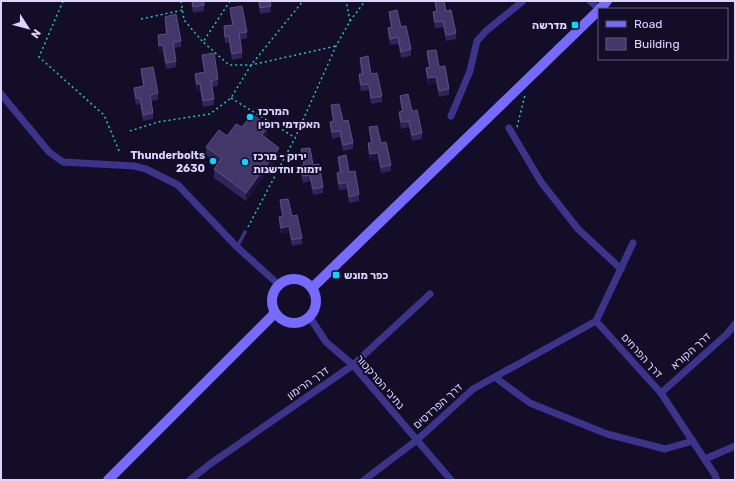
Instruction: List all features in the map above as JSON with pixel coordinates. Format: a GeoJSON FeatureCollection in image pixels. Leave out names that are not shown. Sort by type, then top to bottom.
{"type":"FeatureCollection","features":[{"type":"Feature","properties":{"kind":"main road"},"geometry":{"type":"LineString","coordinates":[[312,288],[598,10]]}},
{"type":"Feature","properties":{"kind":"main road"},"geometry":{"type":"LineString","coordinates":[[292,278],[307,282],[312,288],[316,300],[315,306],[309,316],[304,320],[292,323],[280,318],[275,313],[271,301],[274,289],[278,284],[292,278]]}},
{"type":"Feature","properties":{"kind":"main road"},"geometry":{"type":"LineString","coordinates":[[108,480],[275,313]]}},
{"type":"Feature","properties":{"kind":"street"},"geometry":{"type":"LineString","coordinates":[[451,116],[470,72],[477,41],[486,31],[523,1]]}},
{"type":"Feature","properties":{"kind":"street"},"geometry":{"type":"LineString","coordinates":[[590,1],[598,8]]}},
{"type":"Feature","properties":{"kind":"street"},"geometry":{"type":"LineString","coordinates":[[1,94],[49,152],[63,162],[134,166],[178,185],[238,247],[278,284]]}},
{"type":"Feature","properties":{"kind":"street"},"geometry":{"type":"LineString","coordinates":[[509,128],[541,182],[578,229],[621,269]]}},
{"type":"Feature","properties":{"kind":"street"},"geometry":{"type":"LineString","coordinates":[[596,322],[633,242]]}},
{"type":"Feature","properties":{"kind":"street","name":"דרך הרימון"},"geometry":{"type":"LineString","coordinates":[[190,480],[210,464],[353,365],[430,294]]}},
{"type":"Feature","properties":{"kind":"street","name":"נתיבי הטרקטור"},"geometry":{"type":"LineString","coordinates":[[309,316],[326,342],[353,365],[451,480]]}},
{"type":"Feature","properties":{"kind":"street","name":"דרך הפרדסים"},"geometry":{"type":"LineString","coordinates":[[364,480],[417,440],[473,389],[496,378],[596,322]]}},
{"type":"Feature","properties":{"kind":"street","name":"דרך הפרחים"},"geometry":{"type":"LineString","coordinates":[[596,322],[662,394],[705,459],[717,480]]}},
{"type":"Feature","properties":{"kind":"street","name":"דרך הקורא"},"geometry":{"type":"LineString","coordinates":[[662,394],[727,334],[735,324]]}},
{"type":"Feature","properties":{"kind":"street"},"geometry":{"type":"LineString","coordinates":[[496,378],[530,403],[607,434],[665,449],[693,441]]}},
{"type":"Feature","properties":{"kind":"street"},"geometry":{"type":"LineString","coordinates":[[705,459],[735,446]]}},
{"type":"Feature","properties":{"kind":"lane"},"geometry":{"type":"LineString","coordinates":[[238,247],[245,232]]}},
{"type":"Feature","properties":{"kind":"path"},"geometry":{"type":"LineString","coordinates":[[62,1],[39,57],[104,115],[120,153]]}},
{"type":"Feature","properties":{"kind":"path"},"geometry":{"type":"LineString","coordinates":[[181,1],[184,20],[203,42],[229,65],[251,65],[336,46]]}},
{"type":"Feature","properties":{"kind":"path"},"geometry":{"type":"LineString","coordinates":[[203,42],[230,1]]}},
{"type":"Feature","properties":{"kind":"path"},"geometry":{"type":"LineString","coordinates":[[130,131],[158,122],[210,114],[231,98],[251,65],[303,1]]}},
{"type":"Feature","properties":{"kind":"path"},"geometry":{"type":"LineString","coordinates":[[346,1],[350,21]]}},
{"type":"Feature","properties":{"kind":"path"},"geometry":{"type":"LineString","coordinates":[[245,232],[295,138],[336,46],[350,21],[365,1]]}},
{"type":"Feature","properties":{"kind":"path"},"geometry":{"type":"LineString","coordinates":[[142,19],[183,10]]}},
{"type":"Feature","properties":{"kind":"path"},"geometry":{"type":"LineString","coordinates":[[515,138],[526,93]]}},
{"type":"Feature","properties":{"kind":"path"},"geometry":{"type":"LineString","coordinates":[[231,98],[295,138]]}},
{"type":"Feature","properties":{"kind":"building"},"geometry":{"type":"Polygon","coordinates":[[[192,1],[204,1],[204,5],[193,7],[192,1]]]}},
{"type":"Feature","properties":{"kind":"building"},"geometry":{"type":"Polygon","coordinates":[[[259,1],[270,1],[271,6],[260,8],[259,1]]]}},
{"type":"Feature","properties":{"kind":"building"},"geometry":{"type":"Polygon","coordinates":[[[435,1],[444,1],[446,11],[451,10],[456,33],[446,35],[443,21],[435,22],[433,12],[437,11],[435,1]]]}},
{"type":"Feature","properties":{"kind":"building"},"geometry":{"type":"Polygon","coordinates":[[[242,6],[247,32],[239,33],[242,52],[232,54],[229,36],[225,37],[224,26],[233,25],[230,8],[242,6]]]}},
{"type":"Feature","properties":{"kind":"building"},"geometry":{"type":"Polygon","coordinates":[[[397,10],[401,27],[406,26],[411,49],[401,52],[398,37],[390,39],[388,28],[392,27],[389,12],[397,10]]]}},
{"type":"Feature","properties":{"kind":"building"},"geometry":{"type":"Polygon","coordinates":[[[176,14],[181,41],[173,42],[176,61],[166,63],[163,45],[159,46],[158,35],[167,34],[165,17],[176,14]]]}},
{"type":"Feature","properties":{"kind":"building"},"geometry":{"type":"Polygon","coordinates":[[[436,50],[439,67],[445,66],[449,89],[439,91],[436,77],[428,78],[426,68],[430,67],[427,51],[436,50]]]}},
{"type":"Feature","properties":{"kind":"building"},"geometry":{"type":"Polygon","coordinates":[[[214,53],[218,79],[211,81],[214,99],[203,101],[200,84],[197,84],[195,74],[205,72],[202,55],[214,53]]]}},
{"type":"Feature","properties":{"kind":"building"},"geometry":{"type":"Polygon","coordinates":[[[368,56],[371,74],[377,73],[382,96],[371,98],[369,84],[361,85],[359,74],[363,74],[360,58],[368,56]]]}},
{"type":"Feature","properties":{"kind":"building"},"geometry":{"type":"Polygon","coordinates":[[[153,67],[158,93],[150,95],[153,113],[143,115],[140,98],[136,98],[134,88],[144,86],[141,69],[153,67]]]}},
{"type":"Feature","properties":{"kind":"building"},"geometry":{"type":"Polygon","coordinates":[[[408,94],[412,111],[417,110],[422,133],[412,135],[409,121],[401,122],[399,112],[403,111],[400,96],[408,94]]]}},
{"type":"Feature","properties":{"kind":"building"},"geometry":{"type":"Polygon","coordinates":[[[339,104],[343,121],[348,120],[353,143],[343,145],[340,131],[332,132],[330,122],[334,121],[331,105],[339,104]]]}},
{"type":"Feature","properties":{"kind":"building","name":"ירוק - מרכז יזמות וחדשנות"},"geometry":{"type":"Polygon","coordinates":[[[252,114],[268,126],[262,135],[279,148],[246,193],[214,169],[222,158],[206,147],[219,130],[227,136],[236,124],[242,127],[252,114]]]}},
{"type":"Feature","properties":{"kind":"building"},"geometry":{"type":"Polygon","coordinates":[[[377,126],[381,143],[386,142],[391,165],[381,167],[378,153],[370,154],[368,143],[372,143],[369,127],[377,126]]]}},
{"type":"Feature","properties":{"kind":"building"},"geometry":{"type":"Polygon","coordinates":[[[310,148],[313,165],[319,164],[323,187],[313,189],[310,175],[303,176],[300,166],[304,165],[301,149],[310,148]]]}},
{"type":"Feature","properties":{"kind":"building"},"geometry":{"type":"Polygon","coordinates":[[[346,155],[349,172],[355,171],[359,194],[349,197],[347,182],[339,184],[337,173],[341,172],[338,157],[346,155]]]}},
{"type":"Feature","properties":{"kind":"building"},"geometry":{"type":"Polygon","coordinates":[[[288,199],[292,216],[297,215],[302,238],[292,240],[289,226],[281,228],[279,217],[283,216],[280,200],[288,199]]]}},
{"type":"Feature","properties":{"kind":"place","name":"מדרשה"},"geometry":{"type":"Point","coordinates":[575,25]}},
{"type":"Feature","properties":{"kind":"place","name":"המרכז האקדמי רופין"},"geometry":{"type":"Point","coordinates":[250,117]}},
{"type":"Feature","properties":{"kind":"place","name":"Thunderbolts 2630"},"geometry":{"type":"Point","coordinates":[213,161]}},
{"type":"Feature","properties":{"kind":"place","name":"ירוק - מרכז יזמות וחדשנות"},"geometry":{"type":"Point","coordinates":[245,162]}},
{"type":"Feature","properties":{"kind":"place","name":"כפר מונש"},"geometry":{"type":"Point","coordinates":[336,275]}}]}
